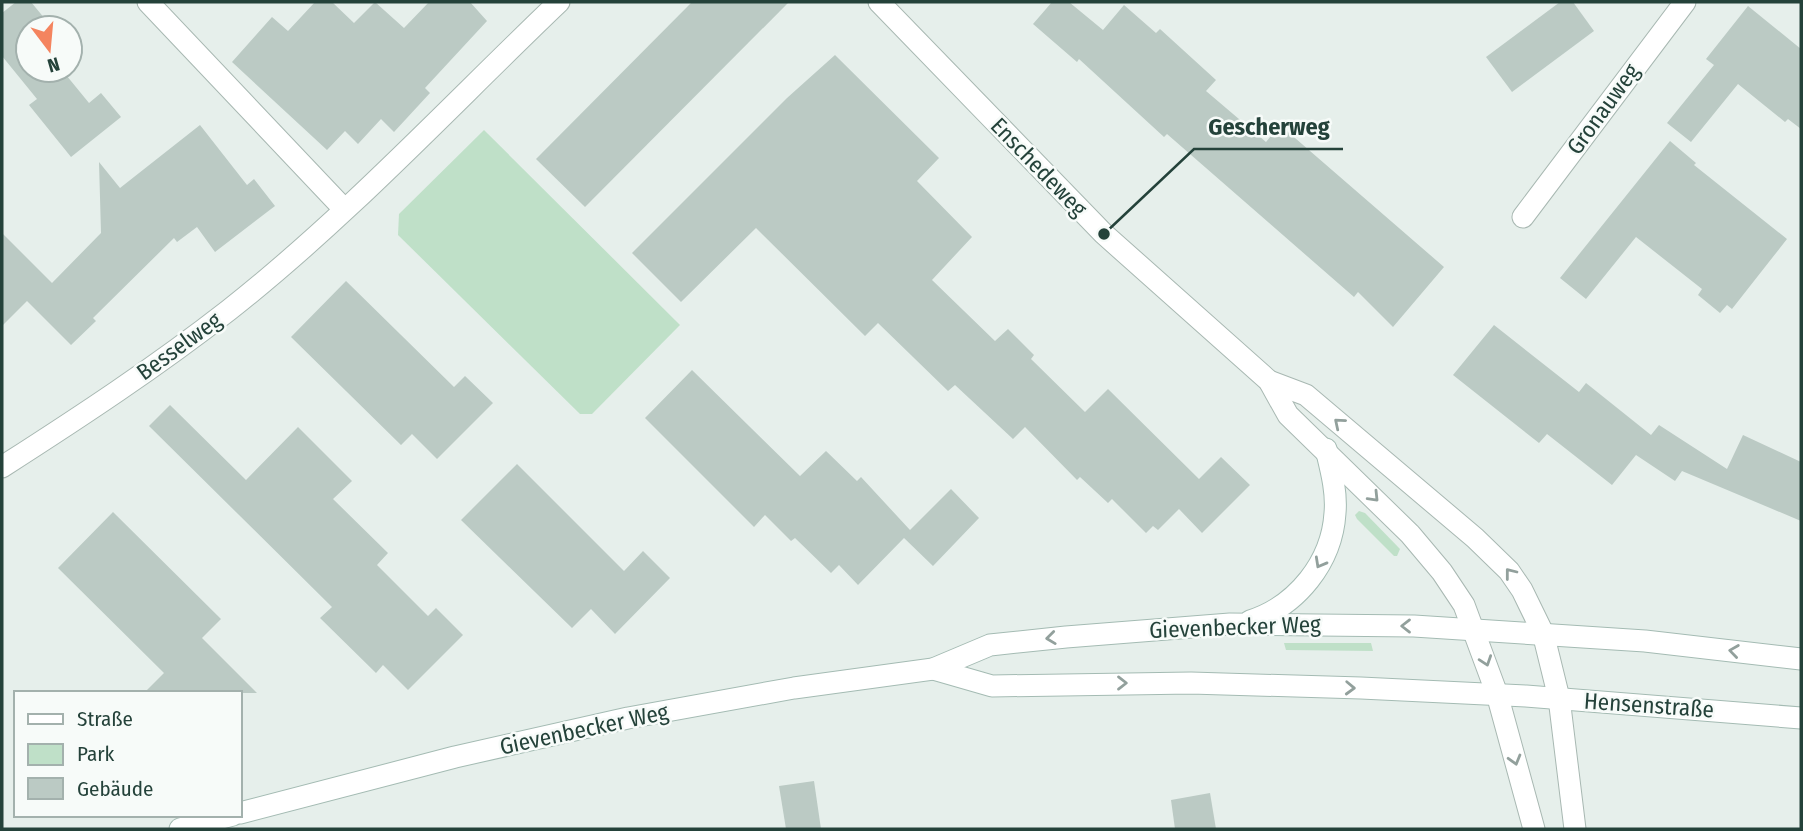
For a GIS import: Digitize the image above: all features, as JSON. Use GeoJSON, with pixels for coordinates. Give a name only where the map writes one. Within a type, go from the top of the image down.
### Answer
{"type":"FeatureCollection","features":[{"type":"Feature","properties":{"kind":"street"},"geometry":{"type":"LineString","coordinates":[[148,2],[344,209]]}},
{"type":"Feature","properties":{"kind":"street","name":"Besselweg"},"geometry":{"type":"LineString","coordinates":[[2,467],[96,407],[231,308],[344,209],[559,2]]}},
{"type":"Feature","properties":{"kind":"street","name":"Enschedeweg"},"geometry":{"type":"LineString","coordinates":[[879,2],[1104,234],[1269,381],[1306,396],[1497,557],[1522,590],[1551,656],[1559,698],[1575,829]]}},
{"type":"Feature","properties":{"kind":"street","name":"Gronauweg"},"geometry":{"type":"LineString","coordinates":[[1523,217],[1655,38],[1685,2]]}},
{"type":"Feature","properties":{"kind":"street","name":"Enschedeweg"},"geometry":{"type":"LineString","coordinates":[[1269,381],[1288,415],[1378,501],[1442,572],[1474,628],[1497,694],[1534,829]]}},
{"type":"Feature","properties":{"kind":"street"},"geometry":{"type":"LineString","coordinates":[[1242,624],[1268,614],[1293,596],[1321,562],[1336,511],[1326,449]]}},
{"type":"Feature","properties":{"kind":"street","name":"Gievenbecker Weg"},"geometry":{"type":"LineString","coordinates":[[242,812],[455,757],[628,718],[805,686],[933,669],[990,645],[1104,633],[1242,624],[1474,628],[1543,633]]}},
{"type":"Feature","properties":{"kind":"street"},"geometry":{"type":"LineString","coordinates":[[1543,633],[1659,642],[1801,659]]}},
{"type":"Feature","properties":{"kind":"street","name":"Gievenbecker Weg"},"geometry":{"type":"LineString","coordinates":[[933,669],[992,686],[1191,683],[1497,694]]}},
{"type":"Feature","properties":{"kind":"street","name":"Hensenstraße"},"geometry":{"type":"LineString","coordinates":[[1497,694],[1801,718]]}},
{"type":"Feature","properties":{"kind":"street"},"geometry":{"type":"LineString","coordinates":[[180,829],[225,817]]}},
{"type":"Feature","properties":{"kind":"green space"},"geometry":{"type":"Polygon","coordinates":[[[484,130],[680,325],[592,414],[580,414],[398,235],[399,214],[484,130]]]}},
{"type":"Feature","properties":{"kind":"green space"},"geometry":{"type":"Polygon","coordinates":[[[1359,511],[1365,513],[1400,549],[1397,556],[1357,519],[1355,515],[1359,511]]]}},
{"type":"Feature","properties":{"kind":"green space"},"geometry":{"type":"Polygon","coordinates":[[[1284,643],[1371,643],[1373,651],[1286,650],[1284,643]]]}},
{"type":"Feature","properties":{"kind":"building"},"geometry":{"type":"Polygon","coordinates":[[[16,2],[31,2],[41,14],[14,14],[14,71],[2,56],[2,13],[16,2]]]}},
{"type":"Feature","properties":{"kind":"building"},"geometry":{"type":"Polygon","coordinates":[[[315,2],[332,2],[354,23],[375,2],[404,28],[429,2],[470,2],[487,21],[425,88],[430,93],[394,132],[381,119],[358,144],[345,131],[327,150],[232,62],[272,17],[288,31],[315,2]]]}},
{"type":"Feature","properties":{"kind":"building"},"geometry":{"type":"Polygon","coordinates":[[[692,2],[789,2],[585,207],[536,159],[692,2]]]}},
{"type":"Feature","properties":{"kind":"building"},"geometry":{"type":"Polygon","coordinates":[[[1052,2],[1069,2],[1103,30],[1124,5],[1156,33],[1160,29],[1216,80],[1206,91],[1266,142],[1280,125],[1444,267],[1393,327],[1358,292],[1354,297],[1167,134],[1164,137],[1079,59],[1077,62],[1033,24],[1052,2]]]}},
{"type":"Feature","properties":{"kind":"building"},"geometry":{"type":"Polygon","coordinates":[[[1560,2],[1573,2],[1594,31],[1512,92],[1486,57],[1560,2]]]}},
{"type":"Feature","properties":{"kind":"building"},"geometry":{"type":"Polygon","coordinates":[[[1748,6],[1801,49],[1801,129],[1788,119],[1785,122],[1738,84],[1691,142],[1667,123],[1714,65],[1706,59],[1748,6]]]}},
{"type":"Feature","properties":{"kind":"building"},"geometry":{"type":"Polygon","coordinates":[[[835,55],[939,158],[917,181],[972,237],[932,280],[995,341],[1008,329],[1034,355],[1031,359],[1085,412],[1108,389],[1199,479],[1221,457],[1250,485],[1202,533],[1179,509],[1158,530],[1153,526],[1146,533],[1112,499],[1108,503],[1080,477],[1077,480],[1025,427],[1013,439],[955,385],[948,391],[878,323],[865,336],[756,228],[681,302],[632,253],[787,98],[835,55]]]}},
{"type":"Feature","properties":{"kind":"building"},"geometry":{"type":"Polygon","coordinates":[[[25,84],[73,84],[89,103],[101,93],[121,117],[71,157],[29,105],[37,99],[25,84]]]}},
{"type":"Feature","properties":{"kind":"building"},"geometry":{"type":"Polygon","coordinates":[[[200,125],[247,185],[254,179],[275,206],[215,252],[197,227],[177,242],[174,238],[93,318],[96,321],[71,345],[27,301],[2,326],[2,233],[52,283],[101,233],[99,162],[120,188],[200,125]]]}},
{"type":"Feature","properties":{"kind":"building"},"geometry":{"type":"Polygon","coordinates":[[[1670,141],[1696,163],[1694,165],[1787,239],[1732,309],[1727,305],[1720,313],[1698,295],[1702,289],[1636,237],[1586,299],[1560,278],[1670,141]]]}},
{"type":"Feature","properties":{"kind":"building"},"geometry":{"type":"Polygon","coordinates":[[[346,281],[454,387],[465,376],[493,403],[437,459],[412,434],[401,445],[291,337],[346,281]]]}},
{"type":"Feature","properties":{"kind":"building"},"geometry":{"type":"Polygon","coordinates":[[[1494,325],[1579,392],[1586,383],[1651,435],[1659,425],[1727,469],[1743,435],[1801,462],[1801,521],[1682,471],[1675,481],[1636,455],[1612,485],[1547,434],[1539,443],[1453,375],[1494,325]]]}},
{"type":"Feature","properties":{"kind":"building"},"geometry":{"type":"Polygon","coordinates":[[[692,370],[800,476],[826,451],[857,481],[861,477],[910,530],[951,489],[979,518],[933,566],[904,538],[858,585],[839,565],[831,573],[795,538],[791,541],[765,515],[754,527],[645,418],[692,370]]]}},
{"type":"Feature","properties":{"kind":"building"},"geometry":{"type":"Polygon","coordinates":[[[170,405],[246,480],[298,427],[352,481],[333,499],[388,553],[377,565],[428,616],[436,608],[463,635],[408,690],[383,665],[376,673],[320,618],[332,607],[149,426],[170,405]]]}},
{"type":"Feature","properties":{"kind":"building"},"geometry":{"type":"Polygon","coordinates":[[[517,464],[624,571],[643,551],[670,578],[615,634],[591,609],[572,628],[461,520],[517,464]]]}},
{"type":"Feature","properties":{"kind":"building"},"geometry":{"type":"Polygon","coordinates":[[[113,512],[221,619],[202,638],[257,693],[146,691],[164,673],[58,568],[113,512]]]}},
{"type":"Feature","properties":{"kind":"building"},"geometry":{"type":"Polygon","coordinates":[[[814,781],[821,829],[786,829],[779,786],[814,781]]]}},
{"type":"Feature","properties":{"kind":"building"},"geometry":{"type":"Polygon","coordinates":[[[1210,793],[1216,829],[1175,829],[1171,800],[1210,793]]]}},
{"type":"Feature","properties":{"kind":"place","name":"Gescherweg"},"geometry":{"type":"Point","coordinates":[1104,234]}}]}
